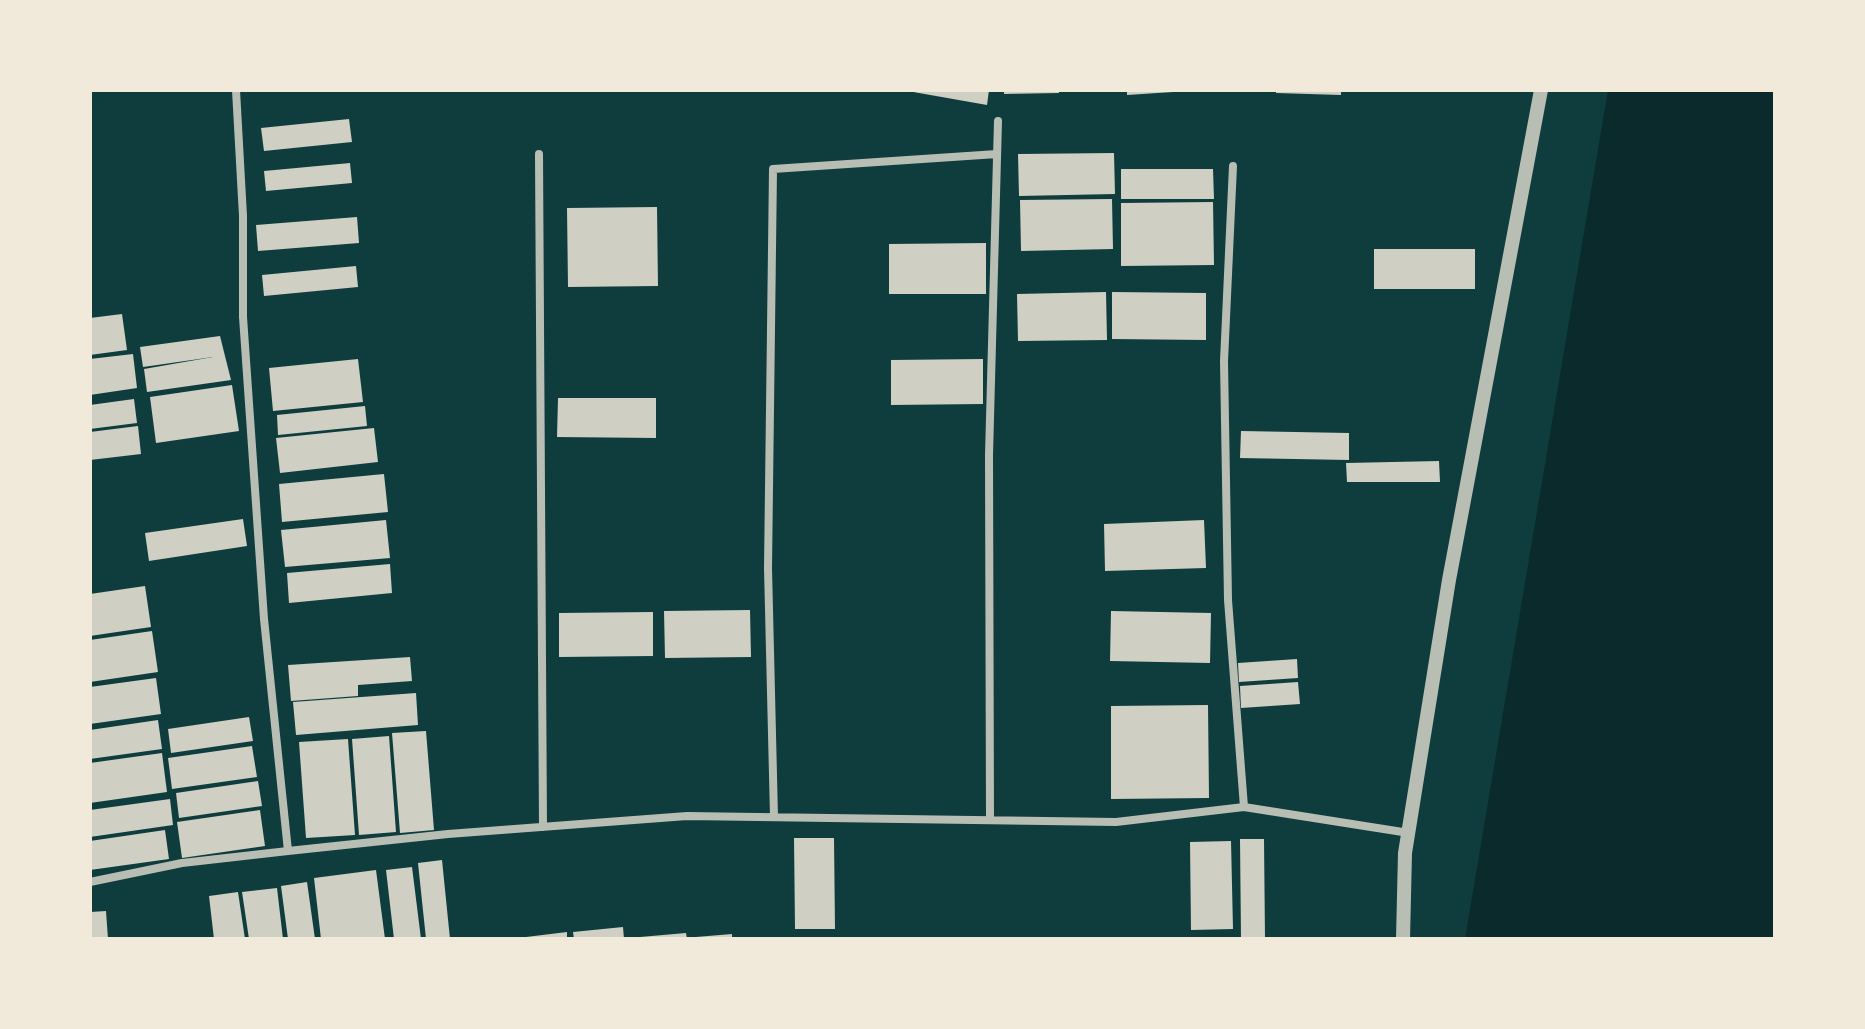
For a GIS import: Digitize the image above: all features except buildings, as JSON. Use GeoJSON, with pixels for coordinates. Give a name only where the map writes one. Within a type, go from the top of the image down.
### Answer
{"type":"FeatureCollection","features":[{"type":"Feature","properties":{"kind":"street"},"geometry":{"type":"LineString","coordinates":[[236,90],[243,216],[243,317],[264,619],[288,851]]}},
{"type":"Feature","properties":{"kind":"street"},"geometry":{"type":"LineString","coordinates":[[1403,939],[1409,833],[1449,580],[1541,90]]}},
{"type":"Feature","properties":{"kind":"street"},"geometry":{"type":"LineString","coordinates":[[990,820],[989,455],[998,121]]}},
{"type":"Feature","properties":{"kind":"street"},"geometry":{"type":"LineString","coordinates":[[539,154],[543,827]]}},
{"type":"Feature","properties":{"kind":"street"},"geometry":{"type":"LineString","coordinates":[[774,817],[768,568],[773,169],[997,154]]}},
{"type":"Feature","properties":{"kind":"street"},"geometry":{"type":"LineString","coordinates":[[1233,166],[1224,361],[1227,568],[1244,807]]}},
{"type":"Feature","properties":{"kind":"street"},"geometry":{"type":"LineString","coordinates":[[90,882],[182,863],[288,851],[687,816],[1116,822],[1244,807],[1409,833]]}},
{"type":"Feature","properties":{"kind":"water"},"geometry":{"type":"Polygon","coordinates":[[[1608,90],[1775,90],[1775,939],[1465,939],[1608,90]]]}}]}
